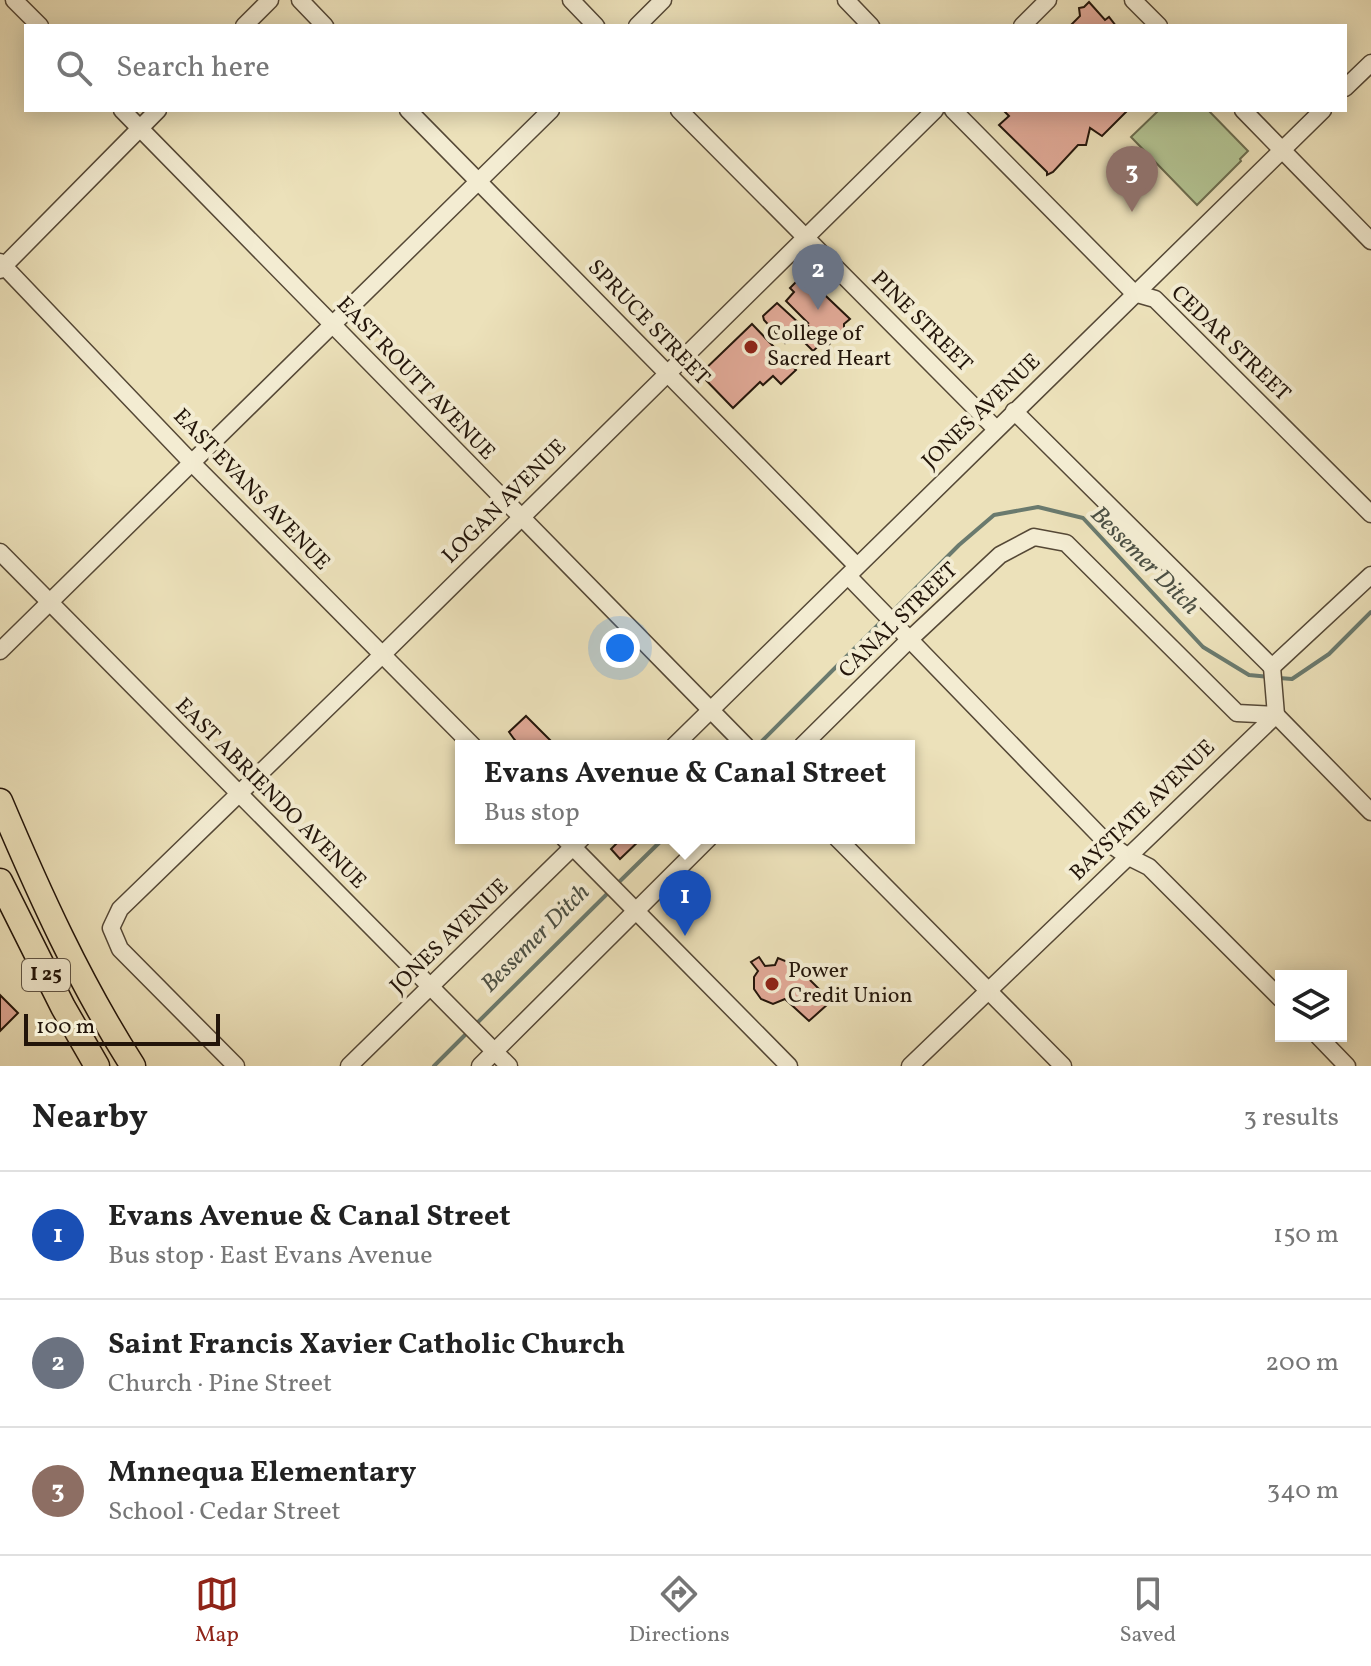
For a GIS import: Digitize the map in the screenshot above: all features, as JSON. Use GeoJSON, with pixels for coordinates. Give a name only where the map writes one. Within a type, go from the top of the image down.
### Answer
{"type":"FeatureCollection","features":[{"type":"Feature","properties":{"kind":"highway","name":"I 25"},"geometry":{"type":"LineString","coordinates":[[0,801],[41,899],[73,964],[133,1066]]}},
{"type":"Feature","properties":{"kind":"highway","name":"I 25"},"geometry":{"type":"LineString","coordinates":[[0,881],[63,1007],[97,1066]]}},
{"type":"Feature","properties":{"kind":"street"},"geometry":{"type":"LineString","coordinates":[[14,0],[38,24]]}},
{"type":"Feature","properties":{"kind":"street"},"geometry":{"type":"LineString","coordinates":[[246,24],[270,0]]}},
{"type":"Feature","properties":{"kind":"street"},"geometry":{"type":"LineString","coordinates":[[300,0],[323,24]]}},
{"type":"Feature","properties":{"kind":"street"},"geometry":{"type":"LineString","coordinates":[[571,0],[594,24]]}},
{"type":"Feature","properties":{"kind":"street"},"geometry":{"type":"LineString","coordinates":[[639,24],[663,0]]}},
{"type":"Feature","properties":{"kind":"street"},"geometry":{"type":"LineString","coordinates":[[846,0],[869,24]]}},
{"type":"Feature","properties":{"kind":"street"},"geometry":{"type":"LineString","coordinates":[[1024,24],[1048,0]]}},
{"type":"Feature","properties":{"kind":"street"},"geometry":{"type":"LineString","coordinates":[[1133,0],[1157,24]]}},
{"type":"Feature","properties":{"kind":"street"},"geometry":{"type":"LineString","coordinates":[[1347,86],[1371,63]]}},
{"type":"Feature","properties":{"kind":"street","name":"EAST ROUTT AVENUE"},"geometry":{"type":"LineString","coordinates":[[124,112],[739,740]]}},
{"type":"Feature","properties":{"kind":"street"},"geometry":{"type":"LineString","coordinates":[[1,266],[156,112]]}},
{"type":"Feature","properties":{"kind":"street","name":"SPRUCE STREET"},"geometry":{"type":"LineString","coordinates":[[410,112],[667,374],[852,571],[882,613],[1103,839],[1149,867],[1275,993]]}},
{"type":"Feature","properties":{"kind":"street"},"geometry":{"type":"LineString","coordinates":[[0,651],[549,112]]}},
{"type":"Feature","properties":{"kind":"street","name":"PINE STREET"},"geometry":{"type":"LineString","coordinates":[[681,112],[996,429]]}},
{"type":"Feature","properties":{"kind":"street","name":"LOGAN AVENUE"},"geometry":{"type":"LineString","coordinates":[[236,1066],[120,949],[111,928],[120,909],[933,112]]}},
{"type":"Feature","properties":{"kind":"street","name":"CEDAR STREET"},"geometry":{"type":"LineString","coordinates":[[955,112],[1134,293],[1155,299],[1371,514]]}},
{"type":"Feature","properties":{"kind":"street"},"geometry":{"type":"LineString","coordinates":[[1245,112],[1371,241]]}},
{"type":"Feature","properties":{"kind":"street","name":"JONES AVENUE"},"geometry":{"type":"LineString","coordinates":[[680,740],[1321,112]]}},
{"type":"Feature","properties":{"kind":"street","name":"EAST EVANS AVENUE"},"geometry":{"type":"LineString","coordinates":[[1,266],[467,740]]}},
{"type":"Feature","properties":{"kind":"street"},"geometry":{"type":"LineString","coordinates":[[1014,411],[1272,667],[1276,715],[1371,812]]}},
{"type":"Feature","properties":{"kind":"street","name":"CANAL STREET"},"geometry":{"type":"LineString","coordinates":[[808,740],[1000,555],[1034,537],[1066,543],[1237,713],[1276,715]]}},
{"type":"Feature","properties":{"kind":"street","name":"EAST ABRIENDO AVENUE"},"geometry":{"type":"LineString","coordinates":[[0,552],[509,1066]]}},
{"type":"Feature","properties":{"kind":"street"},"geometry":{"type":"LineString","coordinates":[[1272,667],[1371,575]]}},
{"type":"Feature","properties":{"kind":"street","name":"BAYSTATE AVENUE"},"geometry":{"type":"LineString","coordinates":[[910,1066],[1276,715]]}},
{"type":"Feature","properties":{"kind":"street","name":"JONES AVENUE"},"geometry":{"type":"LineString","coordinates":[[349,1066],[570,844]]}},
{"type":"Feature","properties":{"kind":"street"},"geometry":{"type":"LineString","coordinates":[[576,844],[608,882],[789,1066]]}},
{"type":"Feature","properties":{"kind":"street"},"geometry":{"type":"LineString","coordinates":[[480,1066],[703,844]]}},
{"type":"Feature","properties":{"kind":"street"},"geometry":{"type":"LineString","coordinates":[[843,844],[1063,1066]]}},
{"type":"Feature","properties":{"kind":"street"},"geometry":{"type":"LineString","coordinates":[[1324,1042],[1347,1066]]}},
{"type":"Feature","properties":{"kind":"green space"},"geometry":{"type":"Polygon","coordinates":[[[1157,112],[1210,112],[1248,151],[1197,205],[1131,137],[1157,112]]]}},
{"type":"Feature","properties":{"kind":"building"},"geometry":{"type":"Polygon","coordinates":[[[1089,2],[1105,20],[1109,17],[1114,24],[1072,24],[1080,16],[1079,8],[1089,2]]]}},
{"type":"Feature","properties":{"kind":"building"},"geometry":{"type":"Polygon","coordinates":[[[1005,112],[1126,112],[1102,136],[1090,128],[1086,145],[1078,145],[1047,175],[999,125],[1009,116],[1005,112]]]}},
{"type":"Feature","properties":{"kind":"building"},"geometry":{"type":"Polygon","coordinates":[[[808,279],[850,319],[844,324],[840,337],[834,336],[829,345],[786,301],[794,292],[790,288],[797,281],[801,285],[808,279]]]}},
{"type":"Feature","properties":{"kind":"building"},"geometry":{"type":"Polygon","coordinates":[[[777,303],[801,325],[785,343],[763,316],[777,303]]]}},
{"type":"Feature","properties":{"kind":"building","name":"College of Sacred Heart"},"geometry":{"type":"Polygon","coordinates":[[[752,324],[796,370],[781,384],[773,376],[763,385],[760,382],[733,408],[700,374],[752,324]]]}},
{"type":"Feature","properties":{"kind":"building"},"geometry":{"type":"Polygon","coordinates":[[[806,327],[821,344],[813,351],[797,335],[806,327]]]}},
{"type":"Feature","properties":{"kind":"building"},"geometry":{"type":"Polygon","coordinates":[[[526,716],[550,740],[515,740],[509,732],[526,716]]]}},
{"type":"Feature","properties":{"kind":"building"},"geometry":{"type":"Polygon","coordinates":[[[616,844],[636,844],[620,859],[611,849],[616,844]]]}},
{"type":"Feature","properties":{"kind":"building"},"geometry":{"type":"Polygon","coordinates":[[[759,957],[765,966],[775,965],[778,958],[795,965],[829,999],[829,1003],[809,1021],[785,999],[773,1004],[761,999],[754,989],[754,977],[758,971],[751,962],[759,957]]]}},
{"type":"Feature","properties":{"kind":"building"},"geometry":{"type":"Polygon","coordinates":[[[0,995],[18,1013],[0,1031],[0,995]]]}},
{"type":"Feature","properties":{"kind":"waterway","name":"Bessemer Ditch"},"geometry":{"type":"LineString","coordinates":[[892,612],[994,515],[1038,507],[1083,518],[1203,647],[1249,675],[1270,677]]}},
{"type":"Feature","properties":{"kind":"waterway","name":"Bessemer Ditch"},"geometry":{"type":"LineString","coordinates":[[1279,678],[1292,679],[1329,654],[1371,612]]}},
{"type":"Feature","properties":{"kind":"waterway","name":"Bessemer Ditch"},"geometry":{"type":"LineString","coordinates":[[763,740],[885,618]]}},
{"type":"Feature","properties":{"kind":"waterway","name":"Bessemer Ditch"},"geometry":{"type":"LineString","coordinates":[[617,884],[658,844]]}},
{"type":"Feature","properties":{"kind":"waterway","name":"Bessemer Ditch"},"geometry":{"type":"LineString","coordinates":[[475,1025],[611,890]]}},
{"type":"Feature","properties":{"kind":"waterway","name":"Bessemer Ditch"},"geometry":{"type":"LineString","coordinates":[[434,1066],[469,1031]]}},
{"type":"Feature","properties":{"kind":"place","name":"Mnnequa Elementary"},"geometry":{"type":"Point","coordinates":[1132,212]}},
{"type":"Feature","properties":{"kind":"place","name":"Saint Francis Xavier Catholic Church"},"geometry":{"type":"Point","coordinates":[818,310]}},
{"type":"Feature","properties":{"kind":"place","name":"College of Sacred Heart"},"geometry":{"type":"Point","coordinates":[751,347]}},
{"type":"Feature","properties":{"kind":"place","name":"Evans Avenue & Canal Street"},"geometry":{"type":"Point","coordinates":[685,936]}},
{"type":"Feature","properties":{"kind":"place","name":"Power Credit Union"},"geometry":{"type":"Point","coordinates":[772,984]}}]}
